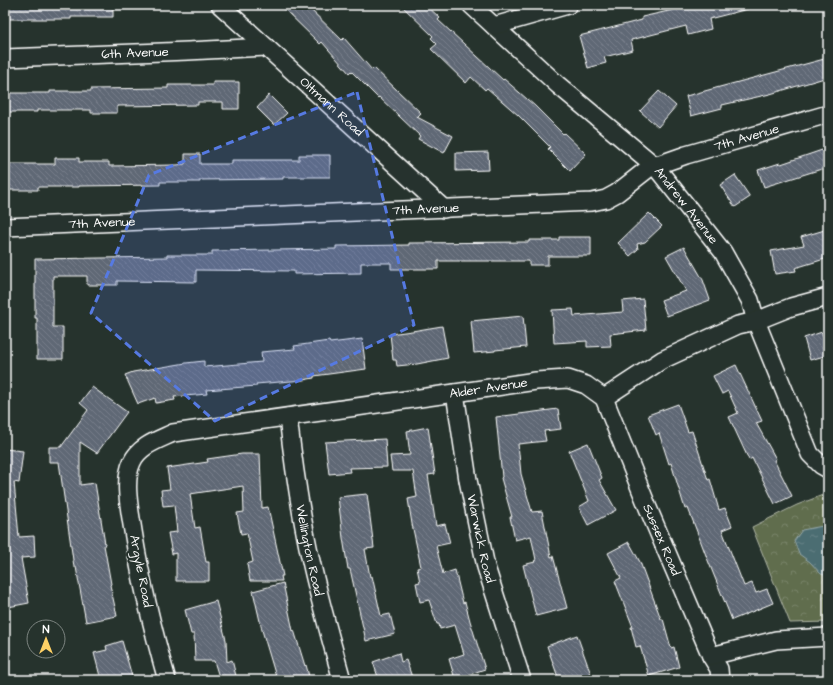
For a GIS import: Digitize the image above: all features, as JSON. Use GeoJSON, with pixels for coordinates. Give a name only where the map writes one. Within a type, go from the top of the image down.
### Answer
{"type":"FeatureCollection","features":[{"type":"Feature","properties":{"kind":"street","name":"Oltmann Road"},"geometry":{"type":"LineString","coordinates":[[220,5],[444,209]]}},
{"type":"Feature","properties":{"kind":"street","name":"Andrew Avenue"},"geometry":{"type":"LineString","coordinates":[[471,5],[558,86],[655,166],[723,252],[750,300],[756,321],[810,454],[825,467]]}},
{"type":"Feature","properties":{"kind":"street"},"geometry":{"type":"LineString","coordinates":[[494,26],[568,5]]}},
{"type":"Feature","properties":{"kind":"street","name":"6th Avenue"},"geometry":{"type":"LineString","coordinates":[[5,58],[188,51],[266,46]]}},
{"type":"Feature","properties":{"kind":"street","name":"7th Avenue"},"geometry":{"type":"LineString","coordinates":[[5,227],[592,202],[606,199],[617,193],[649,168],[686,155],[828,114]]}},
{"type":"Feature","properties":{"kind":"street"},"geometry":{"type":"LineString","coordinates":[[604,398],[662,360],[738,325],[756,321],[791,307],[828,297]]}},
{"type":"Feature","properties":{"kind":"street","name":"Alder Avenue"},"geometry":{"type":"LineString","coordinates":[[132,461],[142,449],[151,443],[173,433],[536,380],[568,379],[586,386],[604,398]]}},
{"type":"Feature","properties":{"kind":"street","name":"Warwick Road"},"geometry":{"type":"LineString","coordinates":[[455,393],[468,480],[486,567],[522,680]]}},
{"type":"Feature","properties":{"kind":"street","name":"Sussex Road"},"geometry":{"type":"LineString","coordinates":[[604,398],[648,508],[711,656],[718,669],[720,680]]}},
{"type":"Feature","properties":{"kind":"street","name":"Wellington Road"},"geometry":{"type":"LineString","coordinates":[[288,417],[296,477],[308,547],[342,680]]}},
{"type":"Feature","properties":{"kind":"street","name":"Argyle Road"},"geometry":{"type":"LineString","coordinates":[[132,461],[128,472],[128,499],[137,556],[151,624],[167,680]]}},
{"type":"Feature","properties":{"kind":"street"},"geometry":{"type":"LineString","coordinates":[[711,656],[776,640],[828,636]]}},
{"type":"Feature","properties":{"kind":"highlighted area"},"geometry":{"type":"Polygon","coordinates":[[[357,92],[414,325],[215,421],[91,313],[149,175],[357,92]]]}},
{"type":"Feature","properties":{"kind":"green space"},"geometry":{"type":"Polygon","coordinates":[[[828,493],[828,622],[790,623],[752,527],[797,505],[828,493]]]}},
{"type":"Feature","properties":{"kind":"water"},"geometry":{"type":"Polygon","coordinates":[[[828,525],[828,576],[821,574],[810,562],[799,554],[794,541],[802,530],[828,525]]]}},
{"type":"Feature","properties":{"kind":"building"},"geometry":{"type":"Polygon","coordinates":[[[5,5],[113,5],[113,17],[71,17],[71,19],[5,19],[5,5]]]}},
{"type":"Feature","properties":{"kind":"building"},"geometry":{"type":"Polygon","coordinates":[[[280,5],[306,5],[342,40],[344,38],[372,70],[374,68],[421,113],[417,117],[453,136],[444,153],[418,139],[420,136],[351,71],[349,73],[322,42],[320,44],[280,5]]]}},
{"type":"Feature","properties":{"kind":"building"},"geometry":{"type":"Polygon","coordinates":[[[401,5],[426,5],[440,18],[438,20],[503,80],[504,79],[535,106],[586,154],[570,171],[548,149],[550,147],[518,115],[487,88],[485,90],[471,77],[466,83],[431,49],[437,44],[431,38],[433,36],[401,5]]]}},
{"type":"Feature","properties":{"kind":"building"},"geometry":{"type":"Polygon","coordinates":[[[695,5],[747,5],[748,9],[709,19],[711,29],[688,35],[686,26],[631,40],[633,50],[604,57],[606,63],[588,68],[579,36],[642,20],[642,17],[695,5]]]}},
{"type":"Feature","properties":{"kind":"building"},"geometry":{"type":"Polygon","coordinates":[[[828,58],[828,77],[770,94],[722,105],[722,108],[691,116],[686,96],[828,58]]]}},
{"type":"Feature","properties":{"kind":"building"},"geometry":{"type":"Polygon","coordinates":[[[213,82],[239,82],[239,109],[223,109],[223,102],[198,102],[198,105],[117,106],[117,113],[91,113],[91,110],[37,110],[37,112],[5,112],[5,93],[50,93],[50,91],[91,91],[91,89],[168,88],[168,85],[213,85],[213,82]]]}},
{"type":"Feature","properties":{"kind":"building"},"geometry":{"type":"Polygon","coordinates":[[[659,91],[676,106],[658,127],[640,111],[659,91]]]}},
{"type":"Feature","properties":{"kind":"building"},"geometry":{"type":"Polygon","coordinates":[[[269,95],[287,113],[274,125],[257,108],[269,95]]]}},
{"type":"Feature","properties":{"kind":"building"},"geometry":{"type":"Polygon","coordinates":[[[828,148],[828,167],[764,187],[758,170],[828,148]]]}},
{"type":"Feature","properties":{"kind":"building"},"geometry":{"type":"Polygon","coordinates":[[[488,152],[489,170],[456,171],[456,153],[488,152]]]}},
{"type":"Feature","properties":{"kind":"building"},"geometry":{"type":"Polygon","coordinates":[[[185,154],[200,154],[200,164],[232,164],[232,160],[299,160],[299,155],[330,155],[330,177],[200,180],[200,182],[160,182],[160,185],[38,187],[38,190],[7,190],[7,164],[55,164],[55,158],[79,158],[79,162],[109,162],[109,166],[177,165],[185,164],[185,154]]]}},
{"type":"Feature","properties":{"kind":"building"},"geometry":{"type":"Polygon","coordinates":[[[735,175],[750,197],[735,207],[720,185],[735,175]]]}},
{"type":"Feature","properties":{"kind":"building"},"geometry":{"type":"Polygon","coordinates":[[[649,213],[662,226],[645,242],[637,244],[638,249],[630,256],[618,243],[649,213]]]}},
{"type":"Feature","properties":{"kind":"building"},"geometry":{"type":"Polygon","coordinates":[[[828,229],[828,258],[795,268],[796,271],[775,274],[771,251],[804,245],[801,237],[828,229]]]}},
{"type":"Feature","properties":{"kind":"building"},"geometry":{"type":"Polygon","coordinates":[[[559,237],[591,237],[591,256],[548,256],[548,265],[529,265],[529,261],[438,261],[438,269],[391,269],[391,263],[361,263],[361,273],[294,274],[294,271],[196,270],[196,282],[117,281],[117,285],[87,285],[87,276],[53,276],[53,327],[63,327],[63,359],[37,359],[35,259],[167,257],[167,255],[212,255],[212,251],[336,249],[336,246],[409,245],[409,243],[529,242],[529,240],[559,240],[559,237]]]}},
{"type":"Feature","properties":{"kind":"building"},"geometry":{"type":"Polygon","coordinates":[[[684,247],[703,280],[710,300],[667,316],[661,300],[686,291],[666,256],[684,247]]]}},
{"type":"Feature","properties":{"kind":"building"},"geometry":{"type":"Polygon","coordinates":[[[643,299],[646,330],[610,334],[611,346],[587,347],[587,341],[554,343],[552,310],[573,309],[574,316],[623,312],[622,301],[643,299]]]}},
{"type":"Feature","properties":{"kind":"building"},"geometry":{"type":"Polygon","coordinates":[[[523,316],[526,347],[474,353],[471,321],[523,316]]]}},
{"type":"Feature","properties":{"kind":"building"},"geometry":{"type":"Polygon","coordinates":[[[442,326],[448,358],[397,366],[396,360],[393,360],[390,334],[442,326]]]}},
{"type":"Feature","properties":{"kind":"building"},"geometry":{"type":"Polygon","coordinates":[[[822,332],[828,355],[810,360],[804,338],[822,332]]]}},
{"type":"Feature","properties":{"kind":"building"},"geometry":{"type":"Polygon","coordinates":[[[362,339],[366,369],[314,376],[314,378],[303,380],[256,384],[257,386],[206,390],[207,394],[174,397],[175,400],[156,403],[155,398],[138,404],[125,375],[133,372],[204,361],[204,367],[262,362],[261,352],[295,349],[294,346],[329,341],[330,343],[362,339]]]}},
{"type":"Feature","properties":{"kind":"building"},"geometry":{"type":"Polygon","coordinates":[[[736,365],[762,421],[756,423],[776,459],[774,460],[792,496],[775,504],[752,458],[749,460],[729,417],[738,413],[728,391],[722,394],[713,376],[736,365]]]}},
{"type":"Feature","properties":{"kind":"building"},"geometry":{"type":"Polygon","coordinates":[[[92,387],[127,412],[97,453],[80,442],[80,485],[95,483],[110,585],[117,616],[86,622],[76,567],[74,567],[59,462],[49,462],[49,447],[61,447],[88,410],[80,403],[92,387]]]}},
{"type":"Feature","properties":{"kind":"building"},"geometry":{"type":"Polygon","coordinates":[[[678,404],[688,432],[692,431],[708,480],[710,479],[719,510],[725,508],[732,526],[722,530],[744,586],[752,583],[756,593],[767,589],[773,603],[732,620],[688,508],[685,509],[671,463],[669,464],[659,433],[656,435],[648,415],[678,404]]]}},
{"type":"Feature","properties":{"kind":"building"},"geometry":{"type":"Polygon","coordinates":[[[558,409],[561,429],[544,431],[546,441],[518,444],[521,474],[532,512],[542,511],[551,557],[553,556],[567,608],[536,616],[523,565],[535,562],[534,561],[536,560],[531,536],[515,540],[510,517],[512,517],[501,478],[496,417],[558,409]]]}},
{"type":"Feature","properties":{"kind":"building"},"geometry":{"type":"Polygon","coordinates":[[[428,427],[435,474],[428,475],[436,526],[445,524],[450,543],[436,546],[443,574],[455,570],[463,603],[465,602],[485,669],[455,679],[449,659],[464,654],[455,625],[440,629],[429,600],[420,602],[416,583],[420,582],[417,568],[421,567],[408,499],[417,497],[413,471],[392,471],[390,456],[410,455],[407,431],[428,427]]]}},
{"type":"Feature","properties":{"kind":"building"},"geometry":{"type":"Polygon","coordinates":[[[385,439],[387,467],[349,468],[350,472],[329,474],[325,442],[385,439]]]}},
{"type":"Feature","properties":{"kind":"building"},"geometry":{"type":"Polygon","coordinates":[[[588,443],[602,478],[599,480],[616,510],[588,525],[579,507],[589,501],[569,451],[588,443]]]}},
{"type":"Feature","properties":{"kind":"building"},"geometry":{"type":"Polygon","coordinates":[[[5,449],[23,451],[19,483],[14,482],[19,537],[34,536],[35,557],[21,558],[29,603],[8,607],[5,589],[5,449]]]}},
{"type":"Feature","properties":{"kind":"building"},"geometry":{"type":"Polygon","coordinates":[[[242,454],[260,454],[262,508],[268,507],[283,576],[281,576],[282,581],[250,581],[247,564],[253,562],[247,533],[241,534],[237,513],[244,512],[243,486],[190,494],[195,528],[200,527],[206,562],[209,562],[209,581],[176,581],[176,553],[172,554],[168,533],[177,532],[174,505],[163,506],[161,490],[170,489],[167,468],[208,462],[207,459],[242,454]]]}},
{"type":"Feature","properties":{"kind":"building"},"geometry":{"type":"Polygon","coordinates":[[[367,494],[374,548],[365,549],[370,577],[372,576],[381,616],[390,614],[395,634],[366,641],[350,569],[348,569],[338,497],[367,494]]]}},
{"type":"Feature","properties":{"kind":"building"},"geometry":{"type":"Polygon","coordinates":[[[629,542],[640,562],[661,619],[663,619],[671,648],[674,647],[679,667],[649,676],[640,646],[636,647],[631,627],[633,627],[615,581],[621,578],[608,553],[629,542]]]}},
{"type":"Feature","properties":{"kind":"building"},"geometry":{"type":"Polygon","coordinates":[[[283,583],[293,631],[294,630],[310,680],[277,680],[262,630],[253,591],[283,583]]]}},
{"type":"Feature","properties":{"kind":"building"},"geometry":{"type":"Polygon","coordinates":[[[216,601],[226,640],[227,662],[232,660],[237,680],[220,680],[214,661],[195,661],[194,634],[191,634],[185,610],[216,601]]]}},
{"type":"Feature","properties":{"kind":"building"},"geometry":{"type":"Polygon","coordinates":[[[577,635],[593,680],[559,680],[547,646],[577,635]]]}},
{"type":"Feature","properties":{"kind":"building"},"geometry":{"type":"Polygon","coordinates":[[[122,641],[133,680],[101,680],[94,653],[107,650],[106,646],[122,641]]]}},
{"type":"Feature","properties":{"kind":"building"},"geometry":{"type":"Polygon","coordinates":[[[399,653],[401,662],[406,660],[413,680],[379,680],[373,662],[399,653]]]}}]}
